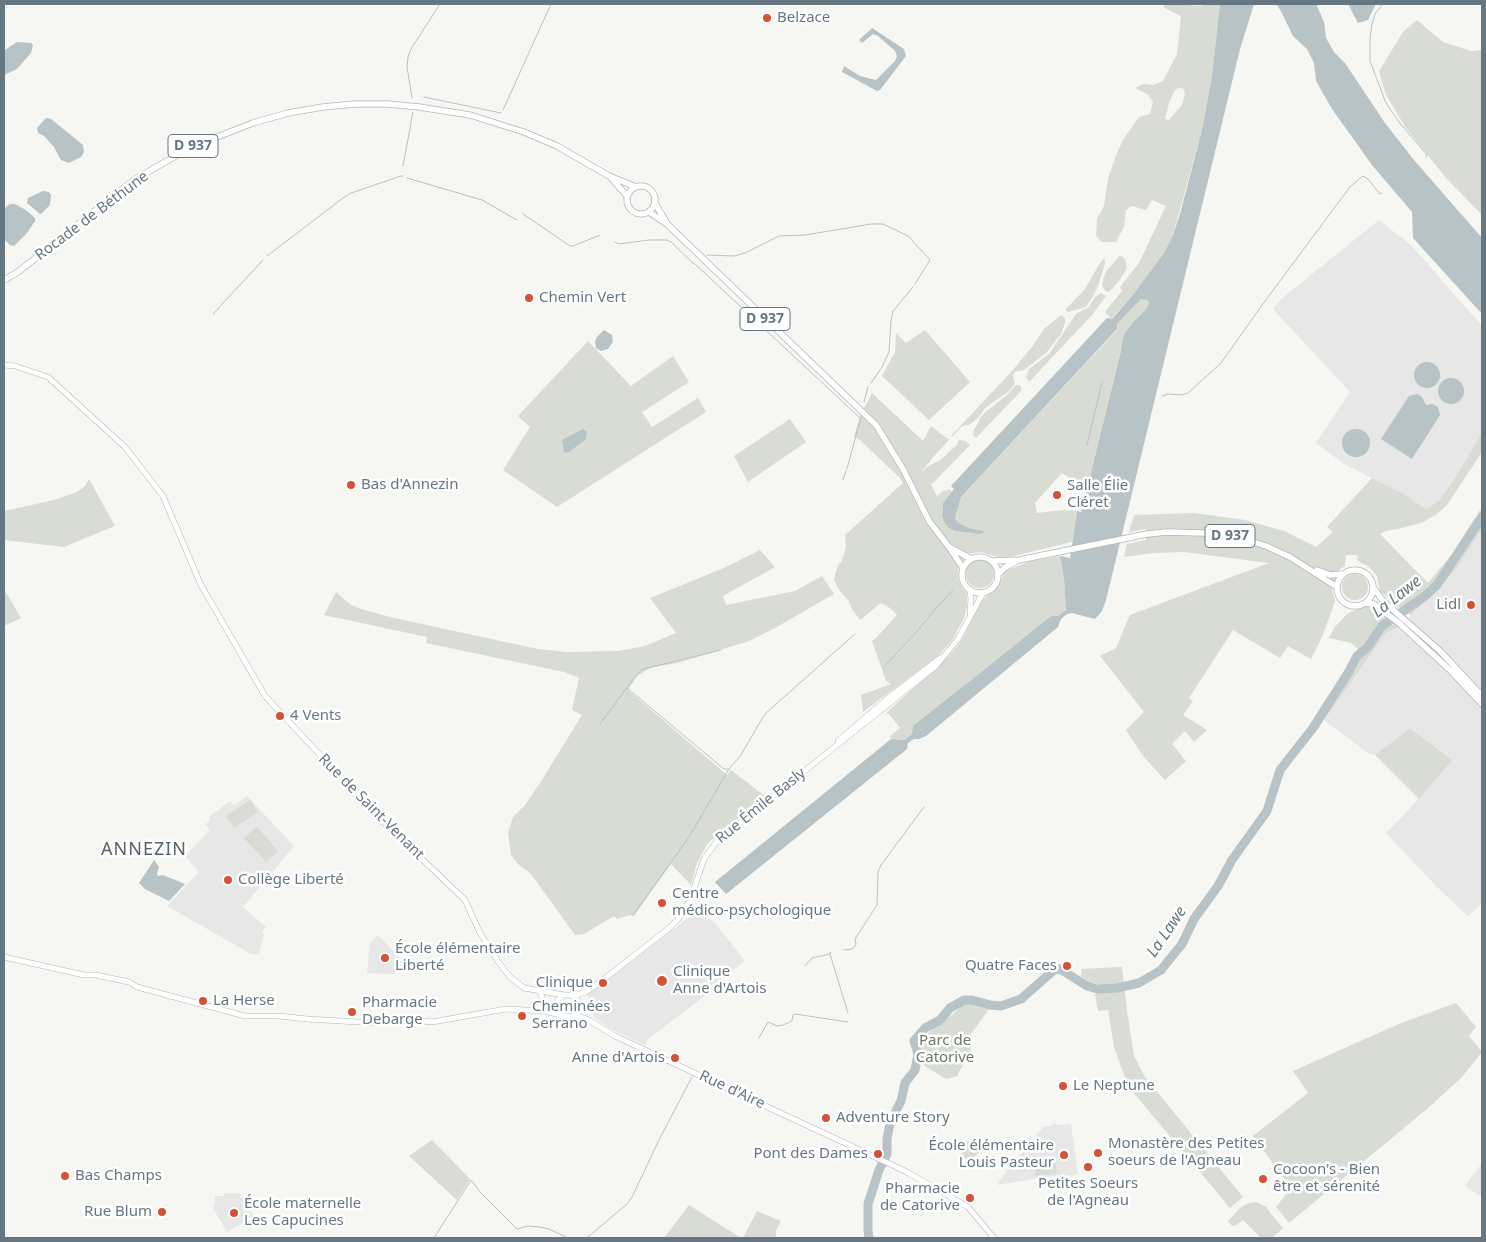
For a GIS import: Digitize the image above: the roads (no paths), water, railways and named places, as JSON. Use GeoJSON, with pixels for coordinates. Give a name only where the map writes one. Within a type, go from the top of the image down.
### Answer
{"type":"FeatureCollection","features":[{"type":"Feature","properties":{"kind":"main road","name":"Rocade de Béthune"},"geometry":{"type":"LineString","coordinates":[[4,280],[18,272],[134,180],[191,147],[253,123],[323,106],[388,104],[470,115],[524,132],[557,146],[609,176],[636,187]]}},
{"type":"Feature","properties":{"kind":"main road","name":"Rocade de Béthune"},"geometry":{"type":"LineString","coordinates":[[609,176],[627,196]]}},
{"type":"Feature","properties":{"kind":"main road"},"geometry":{"type":"LineString","coordinates":[[643,186],[650,189],[654,194],[655,203],[648,212],[640,214],[632,211],[628,205],[627,196],[636,187],[643,186]]}},
{"type":"Feature","properties":{"kind":"main road","name":"D 937"},"geometry":{"type":"LineString","coordinates":[[655,203],[667,224]]}},
{"type":"Feature","properties":{"kind":"main road","name":"D 937"},"geometry":{"type":"LineString","coordinates":[[648,212],[667,224],[876,425],[904,469],[929,521],[963,568]]}},
{"type":"Feature","properties":{"kind":"main road","name":"Rue de Saint-Venant"},"geometry":{"type":"LineString","coordinates":[[4,365],[15,366],[48,377],[125,447],[163,496],[210,602],[265,696],[378,817],[466,900],[484,940],[510,977],[524,988],[564,996]]}},
{"type":"Feature","properties":{"kind":"main road","name":"D 937"},"geometry":{"type":"LineString","coordinates":[[998,575],[1004,568],[1019,560],[1049,552],[1147,534],[1186,532],[1238,537],[1277,550],[1336,587]]}},
{"type":"Feature","properties":{"kind":"main road","name":"D 937"},"geometry":{"type":"LineString","coordinates":[[949,547],[971,558]]}},
{"type":"Feature","properties":{"kind":"main road"},"geometry":{"type":"LineString","coordinates":[[980,556],[992,560],[998,570],[998,580],[992,588],[983,593],[970,590],[963,583],[963,568],[971,558],[980,556]]}},
{"type":"Feature","properties":{"kind":"main road","name":"D 937"},"geometry":{"type":"LineString","coordinates":[[992,560],[1019,560]]}},
{"type":"Feature","properties":{"kind":"main road","name":"D 937"},"geometry":{"type":"LineString","coordinates":[[1308,568],[1330,574],[1343,574]]}},
{"type":"Feature","properties":{"kind":"main road"},"geometry":{"type":"LineString","coordinates":[[1392,613],[1374,604],[1365,603],[1357,606],[1346,604],[1338,596],[1336,587],[1339,578],[1353,570],[1369,576],[1373,587],[1392,613],[1482,704]]}},
{"type":"Feature","properties":{"kind":"main road"},"geometry":{"type":"LineString","coordinates":[[1365,603],[1371,596],[1373,587]]}},
{"type":"Feature","properties":{"kind":"main road"},"geometry":{"type":"LineString","coordinates":[[969,619],[971,605],[970,590]]}},
{"type":"Feature","properties":{"kind":"main road","name":"Rue Émile Basly"},"geometry":{"type":"LineString","coordinates":[[573,996],[586,992],[668,929],[679,918],[690,900],[704,859],[717,841],[824,754],[893,694],[950,650],[983,593]]}},
{"type":"Feature","properties":{"kind":"main road"},"geometry":{"type":"LineString","coordinates":[[1401,621],[1440,651],[1482,696]]}},
{"type":"Feature","properties":{"kind":"main road"},"geometry":{"type":"LineString","coordinates":[[4,957],[84,975],[129,982],[137,987],[245,1016],[262,1015],[376,1023],[414,1020],[425,1022],[506,1009],[545,1011],[560,1014],[566,1018],[575,1015],[579,1005],[573,996],[564,996],[557,1004],[545,1011]]}},
{"type":"Feature","properties":{"kind":"main road"},"geometry":{"type":"LineString","coordinates":[[535,1011],[543,1001],[543,991]]}},
{"type":"Feature","properties":{"kind":"main road","name":"Rue de Saint-Venant"},"geometry":{"type":"LineString","coordinates":[[543,991],[557,1004]]}},
{"type":"Feature","properties":{"kind":"main road","name":"Rue Émile Basly"},"geometry":{"type":"LineString","coordinates":[[579,1005],[586,992]]}},
{"type":"Feature","properties":{"kind":"main road"},"geometry":{"type":"LineString","coordinates":[[557,1004],[560,1014]]}},
{"type":"Feature","properties":{"kind":"main road","name":"Rue d'Aire"},"geometry":{"type":"LineString","coordinates":[[579,1005],[587,1019]]}},
{"type":"Feature","properties":{"kind":"main road","name":"Rue d'Aire"},"geometry":{"type":"LineString","coordinates":[[575,1015],[587,1019],[615,1036],[913,1175],[971,1210],[994,1238]]}},
{"type":"Feature","properties":{"kind":"waterway"},"geometry":{"type":"LineString","coordinates":[[412,98],[407,67],[408,57],[411,49],[440,4]]}},
{"type":"Feature","properties":{"kind":"waterway"},"geometry":{"type":"LineString","coordinates":[[503,110],[551,4]]}},
{"type":"Feature","properties":{"kind":"waterway"},"geometry":{"type":"LineString","coordinates":[[1383,4],[1375,14],[1372,24],[1370,61],[1386,103],[1399,122],[1427,155],[1426,157]]}},
{"type":"Feature","properties":{"kind":"waterway"},"geometry":{"type":"LineString","coordinates":[[424,97],[501,113]]}},
{"type":"Feature","properties":{"kind":"waterway"},"geometry":{"type":"LineString","coordinates":[[403,166],[413,112]]}},
{"type":"Feature","properties":{"kind":"waterway"},"geometry":{"type":"LineString","coordinates":[[267,256],[351,193],[403,176]]}},
{"type":"Feature","properties":{"kind":"waterway"},"geometry":{"type":"LineString","coordinates":[[1162,396],[1188,393],[1221,363],[1350,187],[1363,176],[1368,179],[1380,194],[1382,193]]}},
{"type":"Feature","properties":{"kind":"waterway"},"geometry":{"type":"LineString","coordinates":[[407,178],[482,200],[517,220]]}},
{"type":"Feature","properties":{"kind":"waterway"},"geometry":{"type":"LineString","coordinates":[[523,214],[570,246],[600,235]]}},
{"type":"Feature","properties":{"kind":"waterway"},"geometry":{"type":"LineString","coordinates":[[707,255],[734,256],[745,253],[779,236],[805,235],[871,224],[883,224],[908,236],[930,260],[915,284]]}},
{"type":"Feature","properties":{"kind":"waterway"},"geometry":{"type":"LineString","coordinates":[[615,242],[619,244],[667,240],[694,264]]}},
{"type":"Feature","properties":{"kind":"waterway"},"geometry":{"type":"LineString","coordinates":[[213,314],[263,260]]}},
{"type":"Feature","properties":{"kind":"waterway"},"geometry":{"type":"LineString","coordinates":[[695,264],[860,418]]}},
{"type":"Feature","properties":{"kind":"waterway"},"geometry":{"type":"LineString","coordinates":[[871,383],[889,352],[893,311],[913,287]]}},
{"type":"Feature","properties":{"kind":"waterway"},"geometry":{"type":"LineString","coordinates":[[1087,445],[1102,382],[1104,382]]}},
{"type":"Feature","properties":{"kind":"waterway"},"geometry":{"type":"LineString","coordinates":[[864,402],[868,387]]}},
{"type":"Feature","properties":{"kind":"waterway"},"geometry":{"type":"LineString","coordinates":[[847,469],[861,417]]}},
{"type":"Feature","properties":{"kind":"waterway"},"geometry":{"type":"LineString","coordinates":[[843,480],[846,471]]}},
{"type":"Feature","properties":{"kind":"waterway","name":"La Lawe"},"geometry":{"type":"LineString","coordinates":[[869,1238],[868,1204],[879,1170],[887,1154],[890,1123],[901,1101],[905,1083],[915,1070],[918,1054],[914,1041],[925,1028],[940,1020],[950,1008],[964,1000],[1001,1006],[1021,999],[1054,970],[1060,969],[1087,986],[1097,989],[1117,988],[1139,983],[1161,970],[1182,944],[1194,919],[1218,886],[1232,860],[1267,811],[1280,770],[1313,728],[1357,656],[1367,648],[1382,626],[1425,596],[1437,585],[1482,517]]}},
{"type":"Feature","properties":{"kind":"waterway"},"geometry":{"type":"LineString","coordinates":[[884,667],[953,590]]}},
{"type":"Feature","properties":{"kind":"waterway"},"geometry":{"type":"LineString","coordinates":[[633,915],[689,837],[729,769],[741,755],[766,713],[855,634]]}},
{"type":"Feature","properties":{"kind":"waterway"},"geometry":{"type":"LineString","coordinates":[[600,724],[637,674],[643,669],[721,650]]}},
{"type":"Feature","properties":{"kind":"waterway"},"geometry":{"type":"LineString","coordinates":[[627,688],[724,769],[728,769]]}},
{"type":"Feature","properties":{"kind":"waterway"},"geometry":{"type":"LineString","coordinates":[[844,950],[852,949],[856,945],[855,939],[877,905],[878,872],[881,865],[924,807]]}},
{"type":"Feature","properties":{"kind":"waterway"},"geometry":{"type":"LineString","coordinates":[[831,952],[830,954],[848,1013]]}},
{"type":"Feature","properties":{"kind":"waterway"},"geometry":{"type":"LineString","coordinates":[[805,966],[812,958],[830,954]]}},
{"type":"Feature","properties":{"kind":"waterway"},"geometry":{"type":"LineString","coordinates":[[759,1038],[768,1022],[777,1026],[783,1025],[792,1021],[795,1014],[848,1022]]}},
{"type":"Feature","properties":{"kind":"waterway"},"geometry":{"type":"LineString","coordinates":[[588,1237],[627,1204],[632,1197],[692,1077]]}},
{"type":"Feature","properties":{"kind":"waterway"},"geometry":{"type":"LineString","coordinates":[[434,1238],[471,1180],[481,1193],[517,1229],[528,1226],[539,1227],[572,1238]]}},
{"type":"Feature","properties":{"kind":"place","name":"Belzace"},"geometry":{"type":"Point","coordinates":[767,18]}},
{"type":"Feature","properties":{"kind":"place","name":"Chemin Vert"},"geometry":{"type":"Point","coordinates":[529,298]}},
{"type":"Feature","properties":{"kind":"place","name":"Bas d'Annezin"},"geometry":{"type":"Point","coordinates":[351,485]}},
{"type":"Feature","properties":{"kind":"place","name":"Salle Élie Cléret"},"geometry":{"type":"Point","coordinates":[1057,495]}},
{"type":"Feature","properties":{"kind":"place","name":"Lidl"},"geometry":{"type":"Point","coordinates":[1471,605]}},
{"type":"Feature","properties":{"kind":"place","name":"4 Vents"},"geometry":{"type":"Point","coordinates":[280,716]}},
{"type":"Feature","properties":{"kind":"place","name":"Collège Liberté"},"geometry":{"type":"Point","coordinates":[228,880]}},
{"type":"Feature","properties":{"kind":"place","name":"Centre médico-psychologique"},"geometry":{"type":"Point","coordinates":[662,903]}},
{"type":"Feature","properties":{"kind":"place","name":"École élémentaire Liberté"},"geometry":{"type":"Point","coordinates":[385,958]}},
{"type":"Feature","properties":{"kind":"place","name":"Quatre Faces"},"geometry":{"type":"Point","coordinates":[1067,966]}},
{"type":"Feature","properties":{"kind":"place","name":"Clinique Anne d'Artois"},"geometry":{"type":"Point","coordinates":[662,981]}},
{"type":"Feature","properties":{"kind":"place","name":"Clinique"},"geometry":{"type":"Point","coordinates":[603,983]}},
{"type":"Feature","properties":{"kind":"place","name":"La Herse"},"geometry":{"type":"Point","coordinates":[203,1001]}},
{"type":"Feature","properties":{"kind":"place","name":"Pharmacie Debarge"},"geometry":{"type":"Point","coordinates":[352,1012]}},
{"type":"Feature","properties":{"kind":"place","name":"Cheminées Serrano"},"geometry":{"type":"Point","coordinates":[522,1016]}},
{"type":"Feature","properties":{"kind":"place","name":"Anne d'Artois"},"geometry":{"type":"Point","coordinates":[675,1058]}},
{"type":"Feature","properties":{"kind":"place","name":"Le Neptune"},"geometry":{"type":"Point","coordinates":[1063,1086]}},
{"type":"Feature","properties":{"kind":"place","name":"Adventure Story"},"geometry":{"type":"Point","coordinates":[826,1118]}},
{"type":"Feature","properties":{"kind":"place","name":"Monastère des Petites soeurs de l'Agneau"},"geometry":{"type":"Point","coordinates":[1098,1153]}},
{"type":"Feature","properties":{"kind":"place","name":"Pont des Dames"},"geometry":{"type":"Point","coordinates":[878,1154]}},
{"type":"Feature","properties":{"kind":"place","name":"École élémentaire Louis Pasteur"},"geometry":{"type":"Point","coordinates":[1064,1155]}},
{"type":"Feature","properties":{"kind":"place","name":"Petites Soeurs de l'Agneau"},"geometry":{"type":"Point","coordinates":[1088,1167]}},
{"type":"Feature","properties":{"kind":"place","name":"Bas Champs"},"geometry":{"type":"Point","coordinates":[65,1176]}},
{"type":"Feature","properties":{"kind":"place","name":"Cocoon's - Bien être et sérenité"},"geometry":{"type":"Point","coordinates":[1263,1179]}},
{"type":"Feature","properties":{"kind":"place","name":"Pharmacie de Catorive"},"geometry":{"type":"Point","coordinates":[970,1198]}},
{"type":"Feature","properties":{"kind":"place","name":"Rue Blum"},"geometry":{"type":"Point","coordinates":[162,1212]}},
{"type":"Feature","properties":{"kind":"place","name":"École maternelle Les Capucines"},"geometry":{"type":"Point","coordinates":[234,1213]}},
{"type":"Feature","properties":{"kind":"district","name":"ANNEZIN"},"geometry":{"type":"Point","coordinates":[144,850]}},
{"type":"Feature","properties":{"kind":"park label","name":"Parc de Catorive"},"geometry":{"type":"Point","coordinates":[945,1050]}}]}
